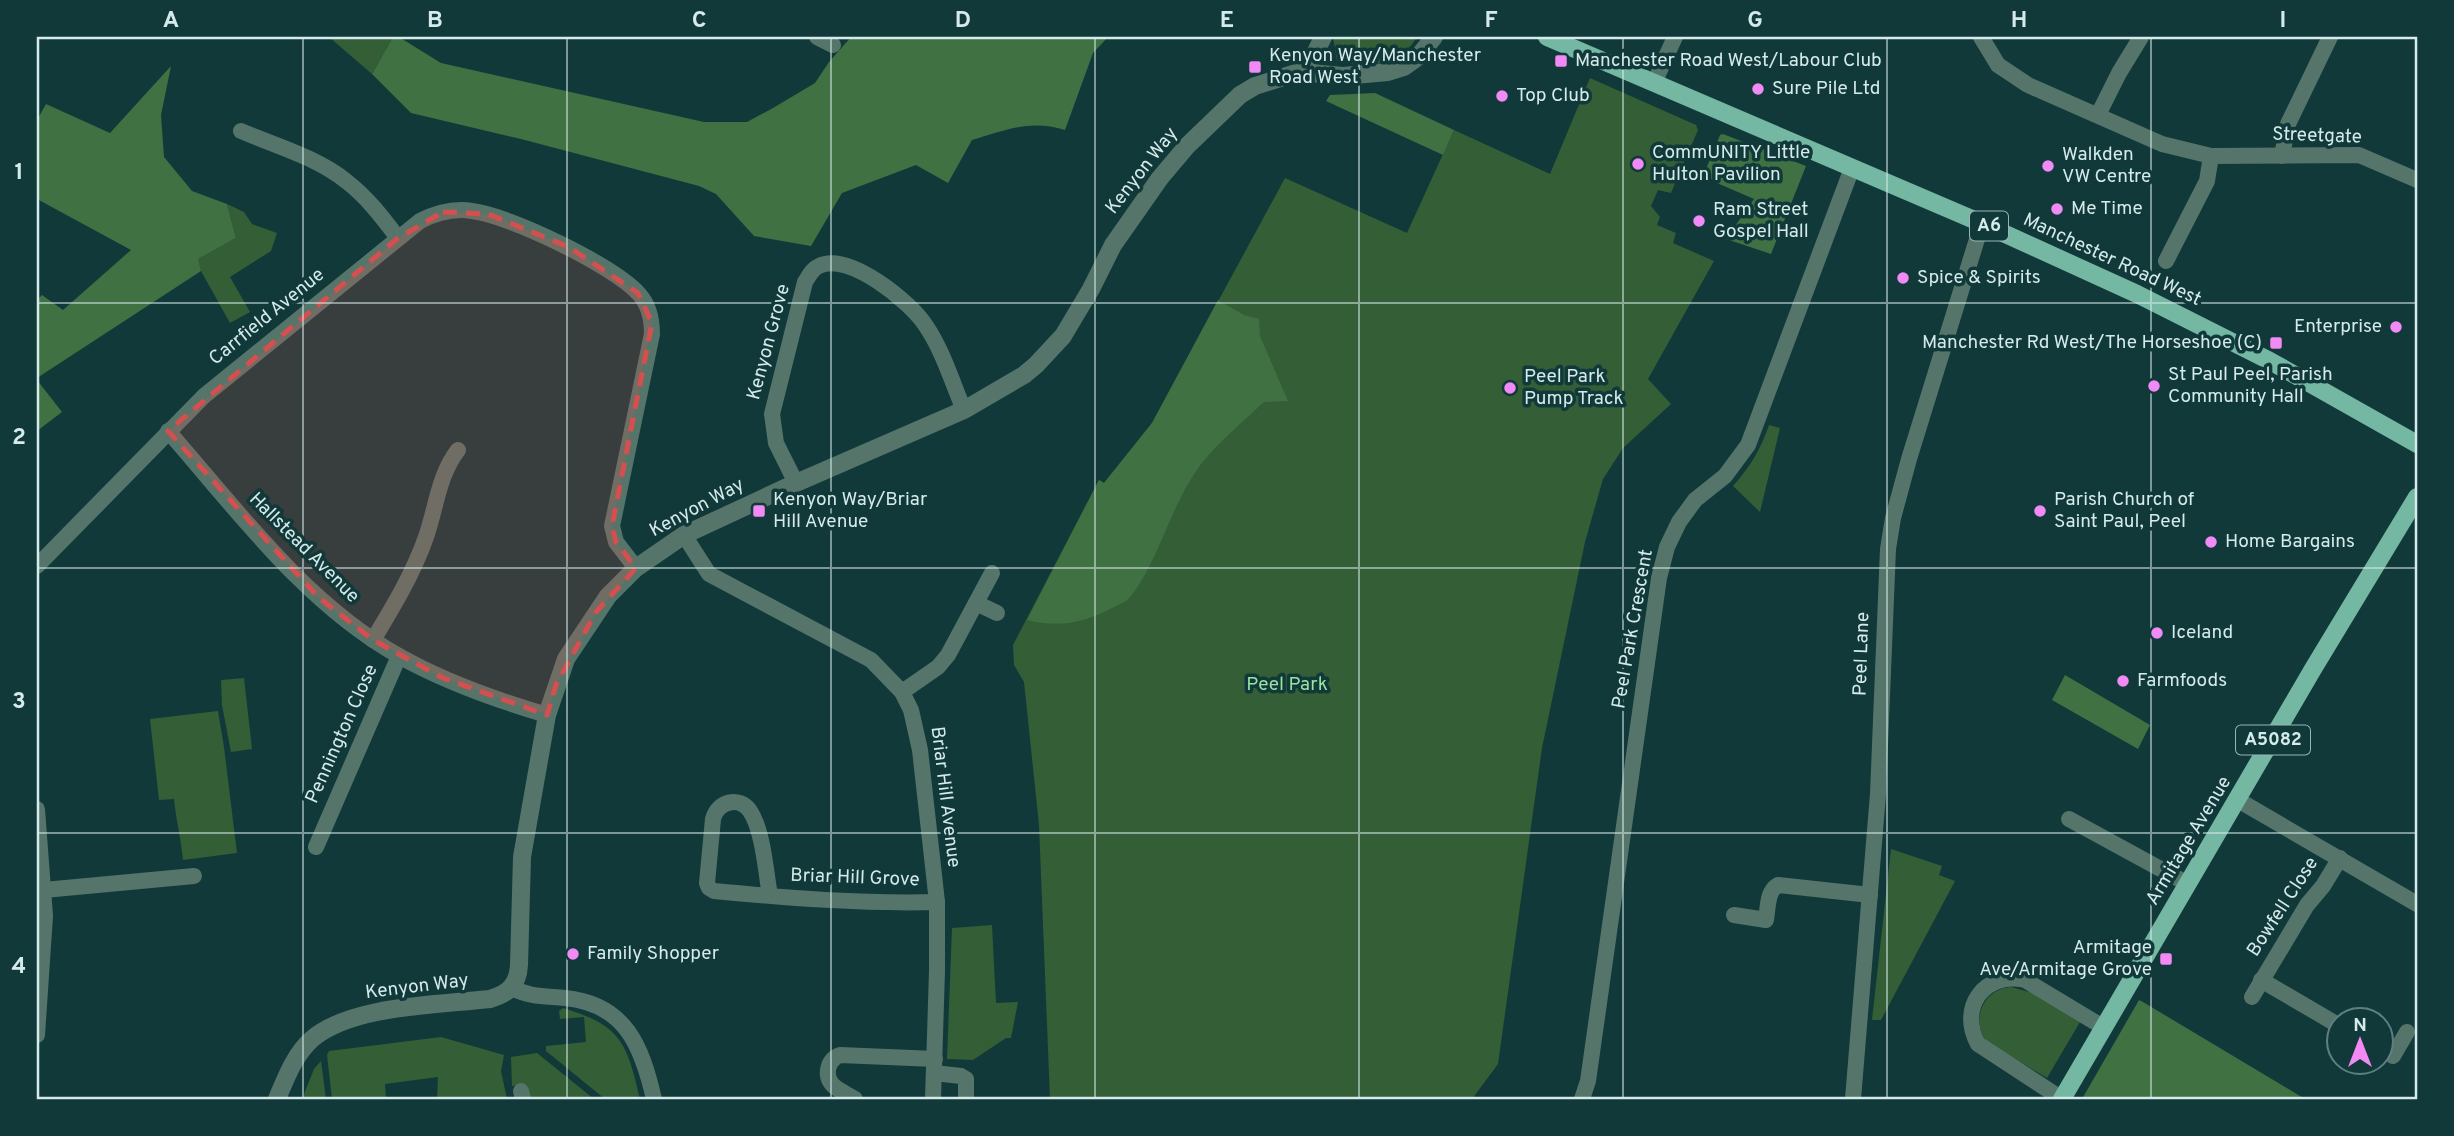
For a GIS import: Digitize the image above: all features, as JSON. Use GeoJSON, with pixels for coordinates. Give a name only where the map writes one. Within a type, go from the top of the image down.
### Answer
{"type":"FeatureCollection","features":[{"type":"Feature","properties":{"kind":"main road","name":"Manchester Road West"},"geometry":{"type":"LineString","coordinates":[[1547,37],[1982,223],[2179,314],[2270,361],[2417,444]]}},
{"type":"Feature","properties":{"kind":"main road","name":"Armitage Avenue"},"geometry":{"type":"LineString","coordinates":[[2062,1099],[2417,497]]}},
{"type":"Feature","properties":{"kind":"street"},"geometry":{"type":"LineString","coordinates":[[817,37],[833,45]]}},
{"type":"Feature","properties":{"kind":"street"},"geometry":{"type":"LineString","coordinates":[[1299,72],[1314,55],[1323,37]]}},
{"type":"Feature","properties":{"kind":"street","name":"Kenyon Way"},"geometry":{"type":"LineString","coordinates":[[277,1099],[302,1050],[312,1039],[339,1023],[372,1013],[489,999],[512,988],[517,982],[520,965],[523,857],[547,715],[566,659],[579,637],[608,596],[636,568],[684,535],[964,410],[1024,375],[1057,343],[1076,315],[1113,245],[1136,209],[1181,152],[1240,95],[1255,86],[1299,72],[1343,76],[1388,72],[1404,67],[1418,57],[1434,37]]}},
{"type":"Feature","properties":{"kind":"street"},"geometry":{"type":"LineString","coordinates":[[1654,83],[1675,37]]}},
{"type":"Feature","properties":{"kind":"street","name":"Streetgate"},"geometry":{"type":"LineString","coordinates":[[1981,37],[1998,65],[2011,76],[2162,144],[2211,156],[2359,155],[2417,180]]}},
{"type":"Feature","properties":{"kind":"street"},"geometry":{"type":"LineString","coordinates":[[2098,115],[2141,37]]}},
{"type":"Feature","properties":{"kind":"street"},"geometry":{"type":"LineString","coordinates":[[2282,156],[2288,124],[2330,37]]}},
{"type":"Feature","properties":{"kind":"street"},"geometry":{"type":"LineString","coordinates":[[241,131],[316,163],[345,180],[377,209],[398,238]]}},
{"type":"Feature","properties":{"kind":"street"},"geometry":{"type":"LineString","coordinates":[[2166,261],[2207,181],[2211,156]]}},
{"type":"Feature","properties":{"kind":"street","name":"Peel Park Crescent"},"geometry":{"type":"LineString","coordinates":[[1581,1099],[1588,1081],[1659,578],[1667,547],[1679,522],[1695,500],[1725,476],[1748,445],[1852,168]]}},
{"type":"Feature","properties":{"kind":"street","name":"Carrfield Avenue"},"geometry":{"type":"LineString","coordinates":[[37,566],[168,431],[230,373],[420,221],[443,212],[471,211],[488,214],[565,254],[619,278],[638,293],[646,304],[652,323],[652,334],[612,526],[616,542],[636,568]]}},
{"type":"Feature","properties":{"kind":"street","name":"Peel Lane"},"geometry":{"type":"LineString","coordinates":[[1853,1099],[1878,794],[1888,549],[1893,518],[1909,459],[1982,223]]}},
{"type":"Feature","properties":{"kind":"street"},"geometry":{"type":"LineString","coordinates":[[2176,242],[2191,249]]}},
{"type":"Feature","properties":{"kind":"street","name":"Kenyon Grove"},"geometry":{"type":"LineString","coordinates":[[796,483],[773,435],[772,414],[805,282],[811,272],[822,264],[844,265],[897,293],[908,303],[927,327],[964,410]]}},
{"type":"Feature","properties":{"kind":"street","name":"Hallstead Avenue"},"geometry":{"type":"LineString","coordinates":[[168,431],[258,534],[335,612],[399,656],[473,691],[547,715]]}},
{"type":"Feature","properties":{"kind":"street"},"geometry":{"type":"LineString","coordinates":[[373,640],[402,592],[415,564],[437,505],[448,462],[458,450]]}},
{"type":"Feature","properties":{"kind":"street","name":"Briar Hill Avenue"},"geometry":{"type":"LineString","coordinates":[[684,535],[709,574],[871,660],[902,692],[911,710],[917,729],[937,902],[933,1099]]}},
{"type":"Feature","properties":{"kind":"street"},"geometry":{"type":"LineString","coordinates":[[902,692],[938,667],[957,640],[992,573]]}},
{"type":"Feature","properties":{"kind":"street"},"geometry":{"type":"LineString","coordinates":[[976,603],[997,613]]}},
{"type":"Feature","properties":{"kind":"street","name":"Pennington Close"},"geometry":{"type":"LineString","coordinates":[[316,847],[332,832],[399,656]]}},
{"type":"Feature","properties":{"kind":"street"},"geometry":{"type":"LineString","coordinates":[[2238,800],[2417,904]]}},
{"type":"Feature","properties":{"kind":"street","name":"Briar Hill Grove"},"geometry":{"type":"LineString","coordinates":[[771,896],[756,824],[750,811],[735,802],[720,806],[713,819],[707,883],[714,891],[771,896],[891,903],[937,902]]}},
{"type":"Feature","properties":{"kind":"street"},"geometry":{"type":"LineString","coordinates":[[37,809],[44,937],[37,1035]]}},
{"type":"Feature","properties":{"kind":"street"},"geometry":{"type":"LineString","coordinates":[[2069,819],[2188,884]]}},
{"type":"Feature","properties":{"kind":"street","name":"Bowfell Close"},"geometry":{"type":"LineString","coordinates":[[2252,997],[2307,905],[2323,886],[2340,858]]}},
{"type":"Feature","properties":{"kind":"street"},"geometry":{"type":"LineString","coordinates":[[175,861],[177,878]]}},
{"type":"Feature","properties":{"kind":"street"},"geometry":{"type":"LineString","coordinates":[[42,894],[194,876]]}},
{"type":"Feature","properties":{"kind":"street"},"geometry":{"type":"LineString","coordinates":[[1734,915],[1766,920],[1772,888],[1784,884],[1870,895]]}},
{"type":"Feature","properties":{"kind":"street"},"geometry":{"type":"LineString","coordinates":[[2062,1099],[1978,1044],[1971,1021],[1979,994],[1988,984],[1999,979],[2011,977],[2025,980],[2103,1027]]}},
{"type":"Feature","properties":{"kind":"street","name":"Bowfell Close"},"geometry":{"type":"LineString","coordinates":[[2261,980],[2324,1016]]}},
{"type":"Feature","properties":{"kind":"street"},"geometry":{"type":"LineString","coordinates":[[512,988],[532,997],[579,1000],[593,1004],[612,1016],[639,1046],[654,1099]]}},
{"type":"Feature","properties":{"kind":"street"},"geometry":{"type":"LineString","coordinates":[[2394,1053],[2407,1032]]}},
{"type":"Feature","properties":{"kind":"street"},"geometry":{"type":"LineString","coordinates":[[855,1099],[833,1086],[829,1079],[829,1062],[833,1058],[840,1055],[934,1066],[966,1079],[966,1099]]}},
{"type":"Feature","properties":{"kind":"highlighted area"},"geometry":{"type":"Polygon","coordinates":[[[443,212],[488,214],[569,247],[638,293],[652,323],[612,526],[616,542],[636,568],[596,612],[556,685],[547,715],[443,678],[373,640],[318,597],[168,431],[398,238],[443,212]]]}},
{"type":"Feature","properties":{"kind":"green space"},"geometry":{"type":"Polygon","coordinates":[[[329,37],[393,37],[372,74],[329,37]]]}},
{"type":"Feature","properties":{"kind":"green space"},"geometry":{"type":"Polygon","coordinates":[[[393,37],[399,37],[441,63],[704,122],[747,122],[815,83],[851,37],[1108,37],[1093,53],[1065,130],[1029,126],[972,140],[948,183],[916,165],[842,193],[811,246],[754,236],[716,194],[699,186],[411,113],[372,74],[393,37]]]}},
{"type":"Feature","properties":{"kind":"green space"},"geometry":{"type":"Polygon","coordinates":[[[1333,37],[1417,37],[1401,55],[1392,60],[1360,64],[1337,61],[1333,37]]]}},
{"type":"Feature","properties":{"kind":"green space"},"geometry":{"type":"Polygon","coordinates":[[[171,66],[161,115],[164,157],[192,191],[227,204],[236,238],[198,259],[201,271],[37,378],[37,300],[42,295],[63,310],[131,250],[37,199],[37,120],[46,104],[110,133],[171,66]]]}},
{"type":"Feature","properties":{"kind":"green space","name":"Peel Park"},"geometry":{"type":"Polygon","coordinates":[[[1590,78],[1696,125],[1698,130],[1671,193],[1658,190],[1651,206],[1660,217],[1657,225],[1676,233],[1673,243],[1714,261],[1648,379],[1671,404],[1623,448],[1603,479],[1585,542],[1542,748],[1498,1064],[1472,1099],[1050,1099],[1039,825],[1024,682],[1014,665],[1013,645],[1099,480],[1104,483],[1152,423],[1285,178],[1407,233],[1454,130],[1550,174],[1590,78]]]}},
{"type":"Feature","properties":{"kind":"green space"},"geometry":{"type":"Polygon","coordinates":[[[1375,93],[1454,130],[1443,155],[1326,101],[1330,95],[1375,93]]]}},
{"type":"Feature","properties":{"kind":"green space"},"geometry":{"type":"Polygon","coordinates":[[[1720,135],[1806,166],[1771,254],[1726,239],[1754,199],[1717,183],[1704,174],[1720,135]]]}},
{"type":"Feature","properties":{"kind":"green space"},"geometry":{"type":"Polygon","coordinates":[[[227,204],[244,212],[252,224],[277,233],[271,251],[230,277],[250,312],[230,323],[197,259],[236,238],[227,204]]]}},
{"type":"Feature","properties":{"kind":"green space"},"geometry":{"type":"Polygon","coordinates":[[[1218,300],[1244,315],[1259,319],[1260,336],[1288,401],[1264,402],[1221,442],[1199,467],[1180,498],[1151,564],[1128,599],[1082,620],[1050,624],[1027,620],[1099,480],[1104,483],[1152,423],[1218,300]]]}},
{"type":"Feature","properties":{"kind":"green space"},"geometry":{"type":"Polygon","coordinates":[[[37,380],[62,412],[37,431],[37,380]]]}},
{"type":"Feature","properties":{"kind":"green space"},"geometry":{"type":"Polygon","coordinates":[[[1769,425],[1780,428],[1760,512],[1733,486],[1754,457],[1769,425]]]}},
{"type":"Feature","properties":{"kind":"green space"},"geometry":{"type":"Polygon","coordinates":[[[2065,675],[2150,725],[2138,749],[2052,700],[2065,675]]]}},
{"type":"Feature","properties":{"kind":"green space"},"geometry":{"type":"Polygon","coordinates":[[[244,678],[252,749],[231,752],[222,705],[221,680],[244,678]]]}},
{"type":"Feature","properties":{"kind":"green space"},"geometry":{"type":"Polygon","coordinates":[[[218,711],[237,853],[183,860],[174,799],[159,800],[150,719],[218,711]]]}},
{"type":"Feature","properties":{"kind":"green space"},"geometry":{"type":"Polygon","coordinates":[[[1891,849],[1942,866],[1939,875],[1955,881],[1881,1020],[1872,1020],[1891,849]]]}},
{"type":"Feature","properties":{"kind":"green space"},"geometry":{"type":"Polygon","coordinates":[[[992,925],[996,1003],[1018,1002],[1011,1038],[1006,1038],[973,1060],[947,1059],[952,928],[992,925]]]}},
{"type":"Feature","properties":{"kind":"green space"},"geometry":{"type":"Polygon","coordinates":[[[2011,987],[2033,993],[2080,1022],[2047,1078],[1987,1042],[1982,1033],[1980,1015],[1987,999],[2001,989],[2011,987]]]}},
{"type":"Feature","properties":{"kind":"green space"},"geometry":{"type":"Polygon","coordinates":[[[2139,1000],[2143,1002],[2305,1099],[2082,1099],[2139,1000]]]}},
{"type":"Feature","properties":{"kind":"green space"},"geometry":{"type":"Polygon","coordinates":[[[563,1008],[598,1022],[618,1039],[631,1064],[640,1099],[605,1099],[546,1051],[546,1046],[586,1042],[584,1017],[560,1019],[559,1011],[563,1008]]]}},
{"type":"Feature","properties":{"kind":"green space"},"geometry":{"type":"Polygon","coordinates":[[[441,1037],[504,1055],[501,1071],[507,1099],[437,1099],[438,1077],[385,1084],[386,1099],[332,1099],[327,1055],[329,1051],[441,1037]]]}},
{"type":"Feature","properties":{"kind":"green space"},"geometry":{"type":"Polygon","coordinates":[[[537,1053],[594,1099],[530,1099],[525,1084],[512,1086],[511,1057],[537,1053]]]}},
{"type":"Feature","properties":{"kind":"green space"},"geometry":{"type":"Polygon","coordinates":[[[321,1061],[326,1099],[302,1099],[314,1069],[321,1061]]]}},
{"type":"Feature","properties":{"kind":"place","name":"Manchester Road West/Labour Club"},"geometry":{"type":"Point","coordinates":[1561,61]}},
{"type":"Feature","properties":{"kind":"place","name":"Kenyon Way/Manchester Road West"},"geometry":{"type":"Point","coordinates":[1255,67]}},
{"type":"Feature","properties":{"kind":"place","name":"Sure Pile Ltd"},"geometry":{"type":"Point","coordinates":[1758,89]}},
{"type":"Feature","properties":{"kind":"place","name":"Top Club"},"geometry":{"type":"Point","coordinates":[1502,96]}},
{"type":"Feature","properties":{"kind":"place","name":"CommUNITY Little Hulton Pavilion"},"geometry":{"type":"Point","coordinates":[1638,164]}},
{"type":"Feature","properties":{"kind":"place","name":"Walkden VW Centre"},"geometry":{"type":"Point","coordinates":[2048,166]}},
{"type":"Feature","properties":{"kind":"place","name":"Me Time"},"geometry":{"type":"Point","coordinates":[2057,209]}},
{"type":"Feature","properties":{"kind":"place","name":"Ram Street Gospel Hall"},"geometry":{"type":"Point","coordinates":[1699,221]}},
{"type":"Feature","properties":{"kind":"place","name":"Spice & Spirits"},"geometry":{"type":"Point","coordinates":[1903,278]}},
{"type":"Feature","properties":{"kind":"place","name":"Enterprise"},"geometry":{"type":"Point","coordinates":[2396,327]}},
{"type":"Feature","properties":{"kind":"place","name":"Manchester Rd West/The Horseshoe (C)"},"geometry":{"type":"Point","coordinates":[2276,343]}},
{"type":"Feature","properties":{"kind":"place","name":"St Paul Peel, Parish Community Hall"},"geometry":{"type":"Point","coordinates":[2154,386]}},
{"type":"Feature","properties":{"kind":"place","name":"Peel Park Pump Track"},"geometry":{"type":"Point","coordinates":[1510,388]}},
{"type":"Feature","properties":{"kind":"place","name":"Kenyon Way/Briar Hill Avenue"},"geometry":{"type":"Point","coordinates":[759,511]}},
{"type":"Feature","properties":{"kind":"place","name":"Parish Church of Saint Paul, Peel"},"geometry":{"type":"Point","coordinates":[2040,511]}},
{"type":"Feature","properties":{"kind":"place","name":"Home Bargains"},"geometry":{"type":"Point","coordinates":[2211,542]}},
{"type":"Feature","properties":{"kind":"place","name":"Iceland"},"geometry":{"type":"Point","coordinates":[2157,633]}},
{"type":"Feature","properties":{"kind":"place","name":"Farmfoods"},"geometry":{"type":"Point","coordinates":[2123,681]}},
{"type":"Feature","properties":{"kind":"place","name":"Family Shopper"},"geometry":{"type":"Point","coordinates":[573,954]}},
{"type":"Feature","properties":{"kind":"place","name":"Armitage Ave/Armitage Grove"},"geometry":{"type":"Point","coordinates":[2166,959]}}]}
